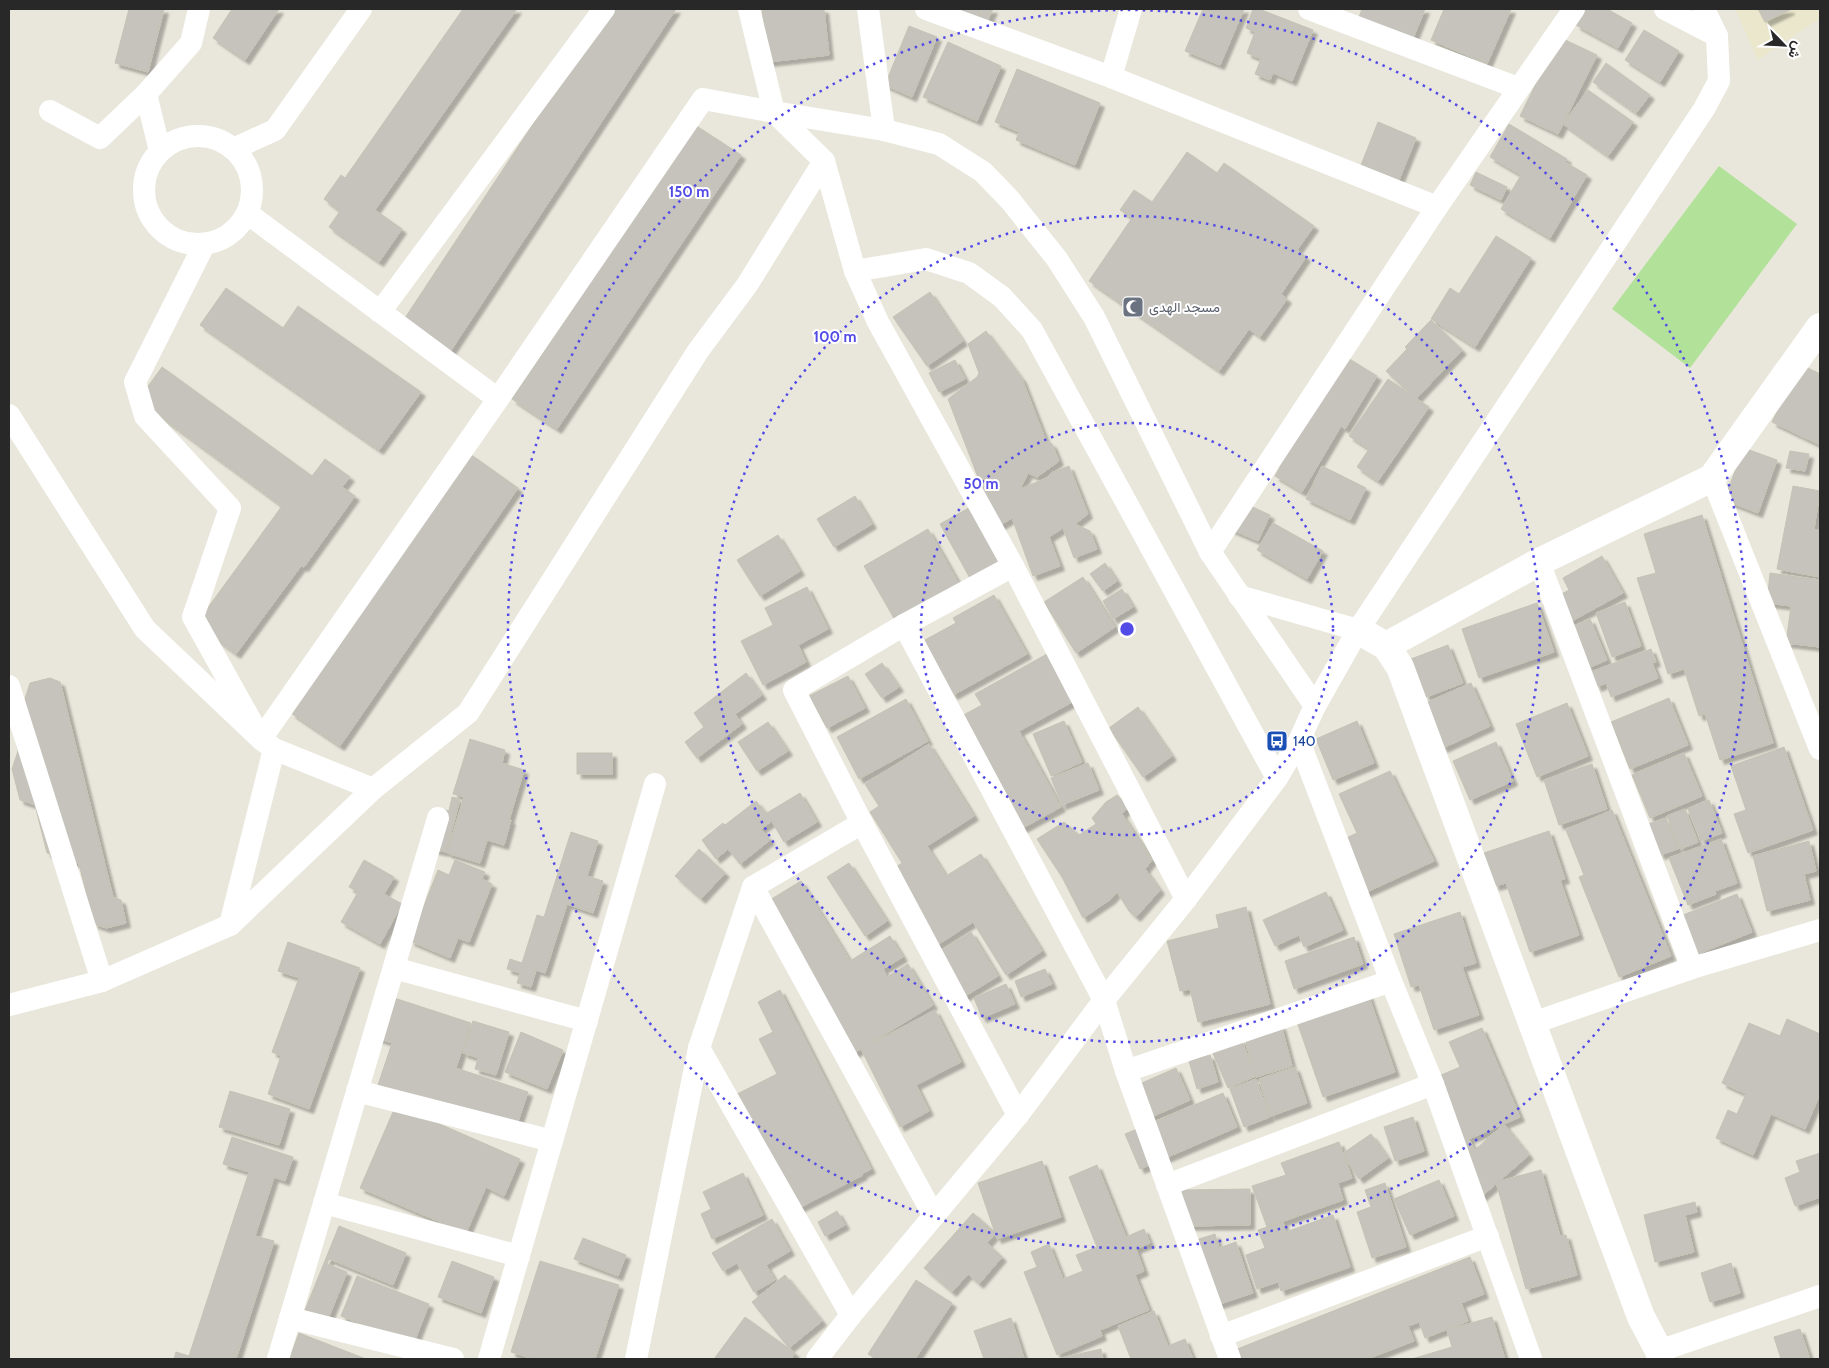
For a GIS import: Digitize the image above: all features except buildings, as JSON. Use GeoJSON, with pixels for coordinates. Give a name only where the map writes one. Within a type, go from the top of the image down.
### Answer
{"type":"FeatureCollection","features":[{"type":"Feature","properties":{"kind":"street"},"geometry":{"type":"LineString","coordinates":[[50,110],[100,138],[146,94],[191,43],[199,9]]}},
{"type":"Feature","properties":{"kind":"street"},"geometry":{"type":"LineString","coordinates":[[233,149],[275,130],[360,9]]}},
{"type":"Feature","properties":{"kind":"street"},"geometry":{"type":"LineString","coordinates":[[380,312],[604,9]]}},
{"type":"Feature","properties":{"kind":"street"},"geometry":{"type":"LineString","coordinates":[[749,9],[774,112],[824,161],[855,271],[878,322],[1013,566],[1186,899]]}},
{"type":"Feature","properties":{"kind":"street"},"geometry":{"type":"LineString","coordinates":[[868,9],[884,130]]}},
{"type":"Feature","properties":{"kind":"street"},"geometry":{"type":"LineString","coordinates":[[926,9],[1111,77],[1437,207]]}},
{"type":"Feature","properties":{"kind":"street"},"geometry":{"type":"LineString","coordinates":[[1111,77],[1131,9]]}},
{"type":"Feature","properties":{"kind":"street"},"geometry":{"type":"LineString","coordinates":[[1309,9],[1518,88]]}},
{"type":"Feature","properties":{"kind":"street"},"geometry":{"type":"LineString","coordinates":[[1210,552],[1437,207],[1574,9]]}},
{"type":"Feature","properties":{"kind":"street"},"geometry":{"type":"LineString","coordinates":[[1665,9],[1717,36]]}},
{"type":"Feature","properties":{"kind":"street"},"geometry":{"type":"LineString","coordinates":[[817,1359],[851,1315],[1018,1115],[1104,1000],[1186,899],[1277,778],[1299,740],[1314,706],[1358,630],[1704,109],[1719,81],[1717,36],[1704,9]]}},
{"type":"Feature","properties":{"kind":"street"},"geometry":{"type":"LineString","coordinates":[[146,94],[160,151]]}},
{"type":"Feature","properties":{"kind":"street"},"geometry":{"type":"LineString","coordinates":[[230,926],[268,744],[498,399],[703,99],[884,130],[939,144],[983,172],[1010,200],[1057,259],[1094,317],[1210,552],[1314,706]]}},
{"type":"Feature","properties":{"kind":"street"},"geometry":{"type":"LineString","coordinates":[[198,136],[217,139],[233,149],[242,158],[250,176],[252,194],[247,213],[236,228],[222,239],[204,245],[184,244],[164,233],[151,219],[144,202],[144,182],[150,164],[160,151],[176,140],[198,136]]}},
{"type":"Feature","properties":{"kind":"street"},"geometry":{"type":"LineString","coordinates":[[9,1005],[102,981],[230,926],[373,789],[468,714],[698,351],[747,285],[824,161]]}},
{"type":"Feature","properties":{"kind":"street"},"geometry":{"type":"LineString","coordinates":[[247,213],[498,399]]}},
{"type":"Feature","properties":{"kind":"street"},"geometry":{"type":"LineString","coordinates":[[204,245],[135,382],[145,416],[230,508],[193,617],[268,744]]}},
{"type":"Feature","properties":{"kind":"street"},"geometry":{"type":"LineString","coordinates":[[855,271],[926,259],[969,273],[1002,297],[1032,330],[1277,778]]}},
{"type":"Feature","properties":{"kind":"street"},"geometry":{"type":"LineString","coordinates":[[1386,646],[1539,562],[1712,478],[1820,327]]}},
{"type":"Feature","properties":{"kind":"street"},"geometry":{"type":"LineString","coordinates":[[9,415],[145,629],[268,744],[373,789]]}},
{"type":"Feature","properties":{"kind":"street"},"geometry":{"type":"LineString","coordinates":[[1712,478],[1819,744]]}},
{"type":"Feature","properties":{"kind":"street"},"geometry":{"type":"LineString","coordinates":[[1539,562],[1692,968]]}},
{"type":"Feature","properties":{"kind":"street"},"geometry":{"type":"LineString","coordinates":[[1013,566],[904,625],[794,690],[862,823],[1018,1115]]}},
{"type":"Feature","properties":{"kind":"street"},"geometry":{"type":"LineString","coordinates":[[1239,596],[1358,630],[1386,646],[1400,668],[1533,1023],[1654,1356],[1820,1296]]}},
{"type":"Feature","properties":{"kind":"street"},"geometry":{"type":"LineString","coordinates":[[904,625],[1104,1000],[1126,1071],[1230,1359]]}},
{"type":"Feature","properties":{"kind":"street"},"geometry":{"type":"LineString","coordinates":[[9,686],[102,981]]}},
{"type":"Feature","properties":{"kind":"street"},"geometry":{"type":"LineString","coordinates":[[1819,744],[1820,715]]}},
{"type":"Feature","properties":{"kind":"street"},"geometry":{"type":"LineString","coordinates":[[1299,740],[1390,981],[1433,1084],[1531,1359]]}},
{"type":"Feature","properties":{"kind":"street"},"geometry":{"type":"LineString","coordinates":[[489,1359],[655,784]]}},
{"type":"Feature","properties":{"kind":"street"},"geometry":{"type":"LineString","coordinates":[[278,1359],[438,818]]}},
{"type":"Feature","properties":{"kind":"street"},"geometry":{"type":"LineString","coordinates":[[636,1359],[699,1048],[753,887],[862,823]]}},
{"type":"Feature","properties":{"kind":"street"},"geometry":{"type":"LineString","coordinates":[[753,887],[934,1216]]}},
{"type":"Feature","properties":{"kind":"street"},"geometry":{"type":"LineString","coordinates":[[1533,1023],[1692,968],[1820,930]]}},
{"type":"Feature","properties":{"kind":"street"},"geometry":{"type":"LineString","coordinates":[[394,968],[587,1021]]}},
{"type":"Feature","properties":{"kind":"street"},"geometry":{"type":"LineString","coordinates":[[1126,1071],[1390,981]]}},
{"type":"Feature","properties":{"kind":"street"},"geometry":{"type":"LineString","coordinates":[[699,1048],[851,1315]]}},
{"type":"Feature","properties":{"kind":"street"},"geometry":{"type":"LineString","coordinates":[[1168,1185],[1433,1084]]}},
{"type":"Feature","properties":{"kind":"street"},"geometry":{"type":"LineString","coordinates":[[357,1091],[552,1141]]}},
{"type":"Feature","properties":{"kind":"street"},"geometry":{"type":"LineString","coordinates":[[324,1203],[519,1256]]}},
{"type":"Feature","properties":{"kind":"street"},"geometry":{"type":"LineString","coordinates":[[1222,1336],[1488,1236]]}},
{"type":"Feature","properties":{"kind":"street"},"geometry":{"type":"LineString","coordinates":[[290,1318],[453,1359]]}},
{"type":"Feature","properties":{"kind":"shaded area"},"geometry":{"type":"Polygon","coordinates":[[[1735,9],[1820,9],[1820,18],[1758,60],[1735,9]]]}},
{"type":"Feature","properties":{"kind":"green space"},"geometry":{"type":"Polygon","coordinates":[[[1719,166],[1797,224],[1690,368],[1612,309],[1719,166]]]}},
{"type":"Feature","properties":{"kind":"place","name":"مسجد الهدى"},"geometry":{"type":"Point","coordinates":[1133,307]}},
{"type":"Feature","properties":{"kind":"place","name":"140"},"geometry":{"type":"Point","coordinates":[1277,741]}}]}
